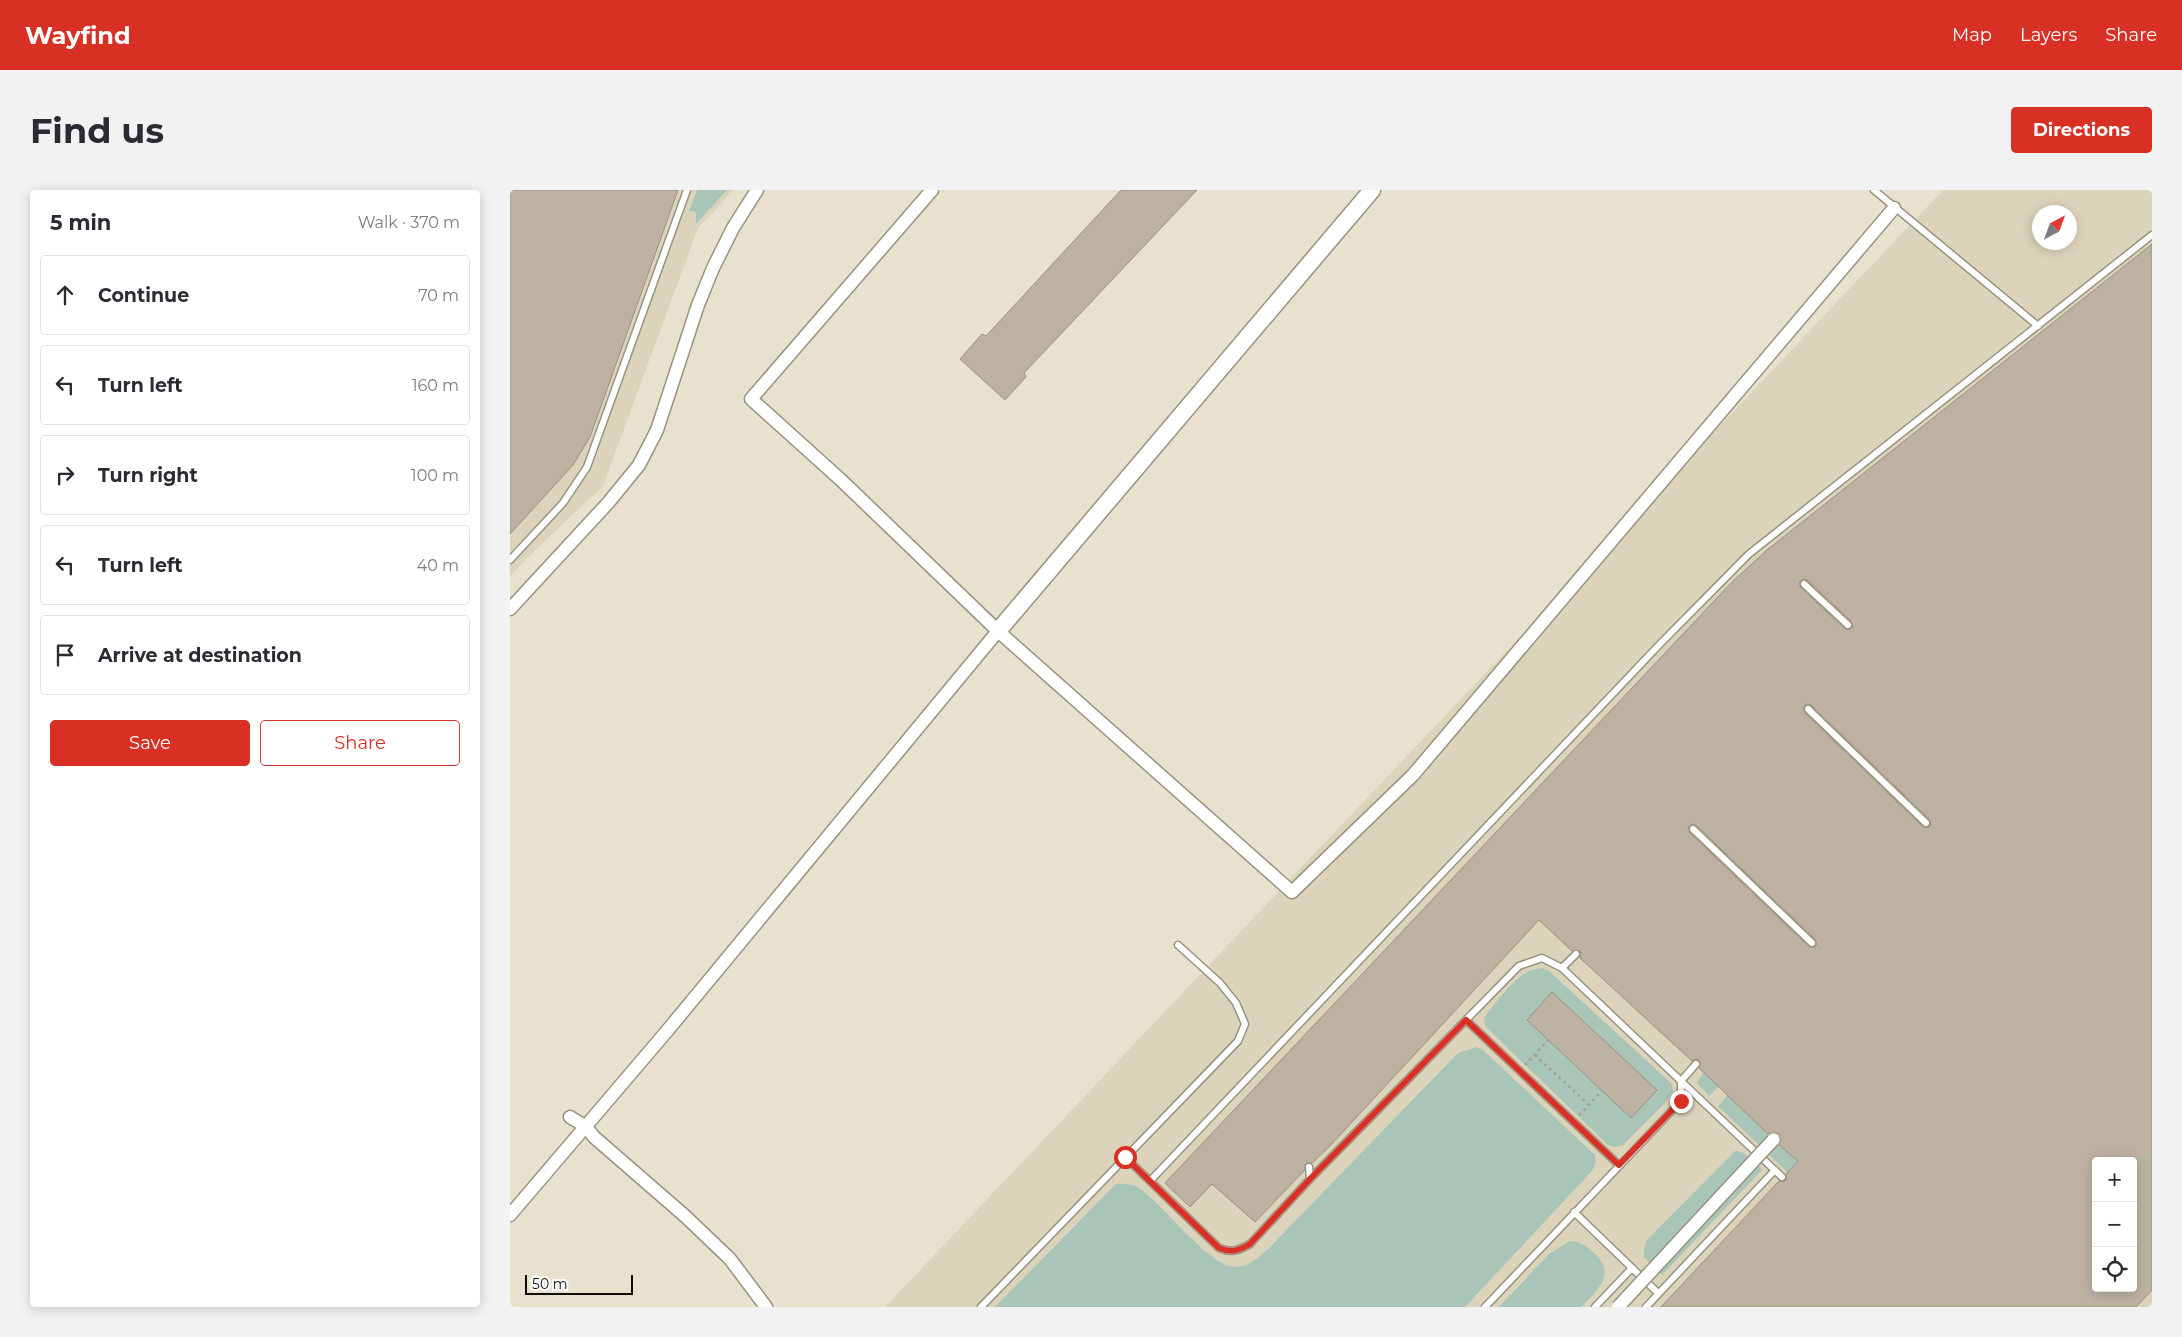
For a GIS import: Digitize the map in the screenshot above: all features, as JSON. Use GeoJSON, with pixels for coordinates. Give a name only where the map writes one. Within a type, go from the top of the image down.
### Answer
{"type":"FeatureCollection","features":[{"type":"Feature","properties":{"kind":"street"},"geometry":{"type":"LineString","coordinates":[[510,609],[608,503],[639,465],[657,430],[698,305],[713,268],[733,228],[757,190]]}},
{"type":"Feature","properties":{"kind":"street"},"geometry":{"type":"LineString","coordinates":[[932,190],[751,399],[841,480],[998,631],[1292,892],[1413,775],[1894,208]]}},
{"type":"Feature","properties":{"kind":"street"},"geometry":{"type":"LineString","coordinates":[[510,1216],[606,1105],[998,631],[1372,190]]}},
{"type":"Feature","properties":{"kind":"street"},"geometry":{"type":"LineString","coordinates":[[570,1117],[586,1127],[594,1137],[685,1216],[730,1259],[766,1307]]}},
{"type":"Feature","properties":{"kind":"street"},"geometry":{"type":"LineString","coordinates":[[1618,1307],[1773,1140]]}},
{"type":"Feature","properties":{"kind":"lane"},"geometry":{"type":"LineString","coordinates":[[510,560],[562,504],[588,467],[687,190]]}},
{"type":"Feature","properties":{"kind":"lane"},"geometry":{"type":"LineString","coordinates":[[1874,190],[2038,326]]}},
{"type":"Feature","properties":{"kind":"lane"},"geometry":{"type":"LineString","coordinates":[[1150,1181],[1712,589],[1749,554],[2152,235]]}},
{"type":"Feature","properties":{"kind":"lane"},"geometry":{"type":"LineString","coordinates":[[1804,584],[1848,625]]}},
{"type":"Feature","properties":{"kind":"lane"},"geometry":{"type":"LineString","coordinates":[[1808,709],[1926,823]]}},
{"type":"Feature","properties":{"kind":"lane"},"geometry":{"type":"LineString","coordinates":[[1694,829],[1812,943]]}},
{"type":"Feature","properties":{"kind":"lane"},"geometry":{"type":"LineString","coordinates":[[981,1307],[1238,1041],[1245,1024],[1236,1003],[1220,983],[1178,945]]}},
{"type":"Feature","properties":{"kind":"lane"},"geometry":{"type":"LineString","coordinates":[[1562,968],[1576,954]]}},
{"type":"Feature","properties":{"kind":"lane"},"geometry":{"type":"LineString","coordinates":[[1125,1157],[1219,1248],[1229,1252],[1240,1250],[1250,1244],[1310,1179],[1519,966],[1542,958],[1562,968],[1782,1177]]}},
{"type":"Feature","properties":{"kind":"lane"},"geometry":{"type":"LineString","coordinates":[[1466,1020],[1619,1165]]}},
{"type":"Feature","properties":{"kind":"lane"},"geometry":{"type":"LineString","coordinates":[[1485,1307],[1681,1101],[1681,1081],[1696,1064]]}},
{"type":"Feature","properties":{"kind":"lane"},"geometry":{"type":"LineString","coordinates":[[1309,1167],[1310,1179]]}},
{"type":"Feature","properties":{"kind":"lane"},"geometry":{"type":"LineString","coordinates":[[1646,1307],[1775,1170]]}},
{"type":"Feature","properties":{"kind":"lane"},"geometry":{"type":"LineString","coordinates":[[1574,1212],[1658,1293]]}},
{"type":"Feature","properties":{"kind":"lane"},"geometry":{"type":"LineString","coordinates":[[1595,1307],[1632,1268]]}},
{"type":"Feature","properties":{"kind":"path"},"geometry":{"type":"LineString","coordinates":[[1520,1071],[1548,1040]]}},
{"type":"Feature","properties":{"kind":"path"},"geometry":{"type":"LineString","coordinates":[[1535,1054],[1589,1105]]}},
{"type":"Feature","properties":{"kind":"path"},"geometry":{"type":"LineString","coordinates":[[1574,1122],[1602,1091]]}},
{"type":"Feature","properties":{"kind":"shaded area"},"geometry":{"type":"Polygon","coordinates":[[[510,190],[734,190],[698,228],[603,486],[510,576],[510,190]]]}},
{"type":"Feature","properties":{"kind":"shaded area"},"geometry":{"type":"Polygon","coordinates":[[[1943,190],[2152,190],[2152,1307],[885,1307],[1943,190]]]}},
{"type":"Feature","properties":{"kind":"green space"},"geometry":{"type":"Polygon","coordinates":[[[697,190],[727,190],[696,224],[696,212],[689,211],[697,190]]]}},
{"type":"Feature","properties":{"kind":"green space"},"geometry":{"type":"Polygon","coordinates":[[[1542,968],[1549,971],[1671,1083],[1673,1091],[1665,1103],[1623,1145],[1615,1147],[1608,1145],[1485,1026],[1484,1018],[1508,988],[1526,973],[1542,968]]]}},
{"type":"Feature","properties":{"kind":"green space"},"geometry":{"type":"Polygon","coordinates":[[[1476,1047],[1482,1049],[1595,1155],[1596,1162],[1592,1171],[1465,1307],[995,1307],[1116,1184],[1139,1188],[1213,1257],[1225,1264],[1236,1267],[1250,1263],[1269,1248],[1458,1053],[1476,1047]]]}},
{"type":"Feature","properties":{"kind":"green space"},"geometry":{"type":"Polygon","coordinates":[[[1704,1072],[1719,1086],[1709,1096],[1697,1083],[1704,1072]]]}},
{"type":"Feature","properties":{"kind":"green space"},"geometry":{"type":"Polygon","coordinates":[[[1728,1095],[1798,1161],[1787,1172],[1718,1106],[1728,1095]]]}},
{"type":"Feature","properties":{"kind":"green space"},"geometry":{"type":"Polygon","coordinates":[[[1735,1151],[1747,1155],[1762,1170],[1662,1275],[1644,1257],[1644,1248],[1647,1240],[1735,1151]]]}},
{"type":"Feature","properties":{"kind":"green space"},"geometry":{"type":"Polygon","coordinates":[[[1570,1241],[1581,1243],[1589,1248],[1601,1261],[1604,1268],[1604,1275],[1599,1288],[1581,1307],[1499,1307],[1549,1254],[1570,1241]]]}},
{"type":"Feature","properties":{"kind":"building"},"geometry":{"type":"Polygon","coordinates":[[[510,190],[678,190],[590,437],[573,465],[510,534],[510,190]]]}},
{"type":"Feature","properties":{"kind":"building"},"geometry":{"type":"Polygon","coordinates":[[[1121,190],[1197,190],[1024,373],[1026,377],[1005,400],[960,359],[982,334],[986,336],[1121,190]]]}},
{"type":"Feature","properties":{"kind":"building"},"geometry":{"type":"Polygon","coordinates":[[[2152,244],[2152,1290],[2136,1307],[1661,1307],[1779,1181],[1783,1182],[1786,1180],[1786,1174],[1798,1161],[1779,1145],[1781,1138],[1779,1134],[1774,1132],[1768,1134],[1699,1068],[1700,1061],[1696,1059],[1692,1061],[1580,958],[1581,953],[1579,950],[1572,951],[1539,920],[1328,1148],[1312,1163],[1306,1163],[1304,1171],[1255,1222],[1212,1184],[1190,1207],[1165,1183],[1732,582],[1767,550],[2152,244]],[[1803,579],[1799,582],[1801,588],[1845,629],[1851,629],[1853,626],[1851,621],[1807,580],[1803,579]],[[1807,704],[1803,707],[1805,713],[1923,827],[1929,827],[1931,824],[1929,819],[1811,705],[1807,704]],[[1692,824],[1688,827],[1690,833],[1809,947],[1815,947],[1817,944],[1815,939],[1696,825],[1692,824]]]}},
{"type":"Feature","properties":{"kind":"building"},"geometry":{"type":"Polygon","coordinates":[[[1552,992],[1657,1090],[1631,1118],[1527,1020],[1552,992]]]}},
{"type":"Feature","properties":{"kind":"route"},"geometry":{"type":"LineString","coordinates":[[1125,1157],[1219,1248],[1229,1252],[1240,1250],[1250,1244],[1310,1179],[1466,1020],[1619,1165],[1681,1101]]}}]}
